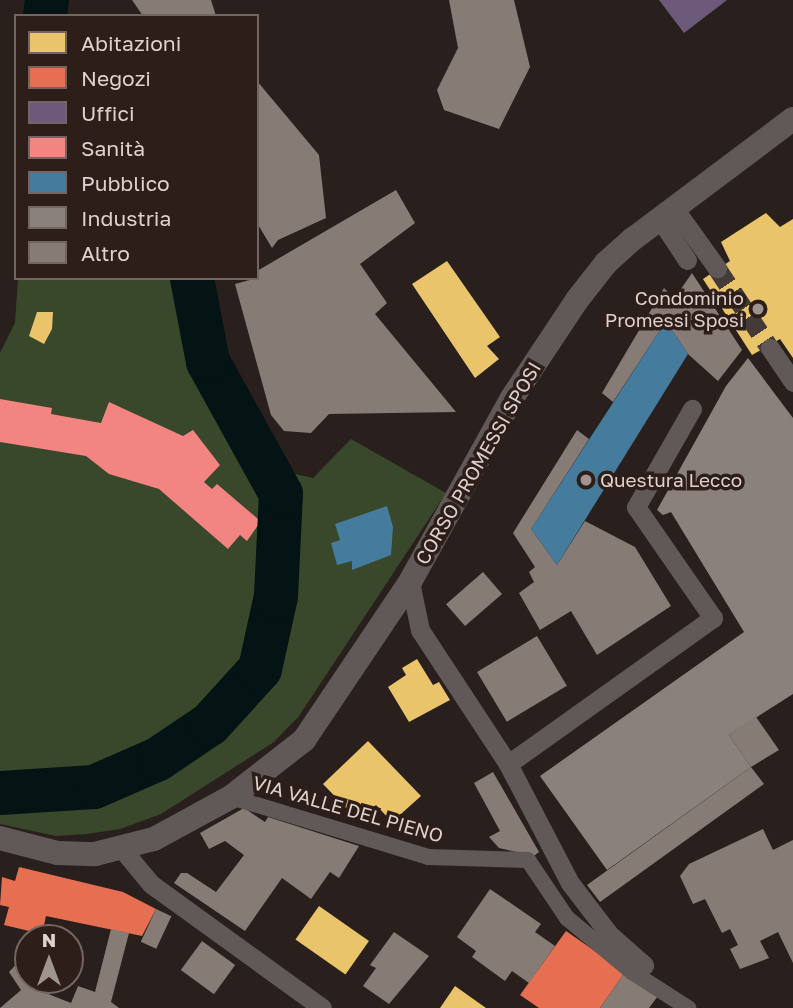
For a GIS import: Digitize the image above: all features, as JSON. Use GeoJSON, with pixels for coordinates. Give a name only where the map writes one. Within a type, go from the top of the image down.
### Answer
{"type":"FeatureCollection","features":[{"type":"Feature","properties":{"kind":"street","name":"CORSO PROMESSI SPOSI"},"geometry":{"type":"LineString","coordinates":[[0,838],[58,853],[122,849],[154,839],[231,797],[304,740],[410,582],[512,398],[577,300],[606,263],[793,118]]}},
{"type":"Feature","properties":{"kind":"street"},"geometry":{"type":"LineString","coordinates":[[667,214],[687,260]]}},
{"type":"Feature","properties":{"kind":"street"},"geometry":{"type":"LineString","coordinates":[[667,214],[717,268]]}},
{"type":"Feature","properties":{"kind":"street"},"geometry":{"type":"LineString","coordinates":[[770,348],[793,382]]}},
{"type":"Feature","properties":{"kind":"street"},"geometry":{"type":"LineString","coordinates":[[508,764],[713,618],[636,507],[692,410]]}},
{"type":"Feature","properties":{"kind":"street","name":"CORSO PROMESSI SPOSI"},"geometry":{"type":"LineString","coordinates":[[410,582],[420,630],[508,764],[570,883],[609,934],[643,965]]}},
{"type":"Feature","properties":{"kind":"street","name":"VIA VALLE DEL PIENO"},"geometry":{"type":"LineString","coordinates":[[231,797],[428,858],[528,860],[567,918],[632,972],[688,1008]]}},
{"type":"Feature","properties":{"kind":"street"},"geometry":{"type":"LineString","coordinates":[[122,849],[152,884],[322,1008]]}},
{"type":"Feature","properties":{"kind":"green space"},"geometry":{"type":"Polygon","coordinates":[[[18,280],[192,280],[208,362],[244,428],[286,472],[313,478],[351,439],[446,493],[299,716],[274,742],[161,814],[120,829],[56,836],[0,824],[0,353],[15,323],[18,280]]]}},
{"type":"Feature","properties":{"kind":"building: Abitazioni","name":"Condominio Promessi Sposi"},"geometry":{"type":"Polygon","coordinates":[[[766,213],[780,227],[793,219],[793,358],[780,339],[752,355],[703,279],[730,261],[721,242],[766,213]]]}},
{"type":"Feature","properties":{"kind":"building: Abitazioni"},"geometry":{"type":"Polygon","coordinates":[[[447,261],[500,337],[487,346],[499,359],[475,378],[412,284],[447,261]]]}},
{"type":"Feature","properties":{"kind":"building: Abitazioni"},"geometry":{"type":"Polygon","coordinates":[[[37,312],[53,312],[52,329],[44,344],[29,336],[37,312]]]}},
{"type":"Feature","properties":{"kind":"building: Abitazioni"},"geometry":{"type":"Polygon","coordinates":[[[417,659],[433,685],[439,682],[450,700],[409,722],[388,687],[406,675],[402,668],[417,659]]]}},
{"type":"Feature","properties":{"kind":"building: Abitazioni"},"geometry":{"type":"Polygon","coordinates":[[[368,741],[421,796],[392,822],[376,805],[367,813],[358,804],[350,812],[323,784],[368,741]]]}},
{"type":"Feature","properties":{"kind":"building: Abitazioni"},"geometry":{"type":"Polygon","coordinates":[[[319,906],[369,941],[345,975],[295,940],[319,906]]]}},
{"type":"Feature","properties":{"kind":"building: Abitazioni"},"geometry":{"type":"Polygon","coordinates":[[[455,986],[486,1008],[440,1008],[455,986]]]}},
{"type":"Feature","properties":{"kind":"building: Negozi"},"geometry":{"type":"Polygon","coordinates":[[[19,867],[123,892],[156,909],[142,936],[46,916],[44,924],[14,924],[14,927],[4,925],[9,907],[0,905],[2,877],[15,881],[19,867]]]}},
{"type":"Feature","properties":{"kind":"building: Negozi"},"geometry":{"type":"Polygon","coordinates":[[[566,931],[625,972],[600,1008],[539,1008],[520,995],[566,931]]]}},
{"type":"Feature","properties":{"kind":"building: Uffici"},"geometry":{"type":"Polygon","coordinates":[[[659,0],[727,0],[684,33],[659,0]]]}},
{"type":"Feature","properties":{"kind":"building: Sanità"},"geometry":{"type":"Polygon","coordinates":[[[0,399],[52,408],[51,414],[101,423],[109,402],[183,436],[193,430],[220,465],[204,482],[212,489],[217,484],[258,519],[263,518],[247,541],[240,535],[228,549],[159,489],[109,474],[86,456],[0,442],[0,399]]]}},
{"type":"Feature","properties":{"kind":"building: Pubblico","name":"Questura Lecco"},"geometry":{"type":"Polygon","coordinates":[[[666,321],[688,354],[557,565],[531,529],[666,321]]]}},
{"type":"Feature","properties":{"kind":"building: Pubblico"},"geometry":{"type":"Polygon","coordinates":[[[387,506],[393,527],[391,555],[352,570],[352,561],[337,565],[331,543],[340,540],[335,524],[387,506]]]}},
{"type":"Feature","properties":{"kind":"building: Industria"},"geometry":{"type":"Polygon","coordinates":[[[748,358],[793,418],[793,694],[729,735],[751,767],[607,870],[540,776],[744,632],[671,512],[663,515],[657,510],[726,386],[748,358]]]}},
{"type":"Feature","properties":{"kind":"building: Altro"},"geometry":{"type":"Polygon","coordinates":[[[132,0],[211,0],[215,14],[142,14],[132,0]]]}},
{"type":"Feature","properties":{"kind":"building: Altro"},"geometry":{"type":"Polygon","coordinates":[[[449,0],[514,0],[530,67],[499,129],[444,110],[437,90],[458,48],[449,0]]]}},
{"type":"Feature","properties":{"kind":"building: Altro"},"geometry":{"type":"Polygon","coordinates":[[[259,83],[319,155],[326,218],[278,240],[272,248],[259,226],[259,83]]]}},
{"type":"Feature","properties":{"kind":"building: Altro"},"geometry":{"type":"Polygon","coordinates":[[[396,190],[415,223],[360,264],[387,303],[375,314],[456,412],[329,414],[311,433],[284,431],[271,415],[235,284],[259,280],[259,270],[396,190]]]}},
{"type":"Feature","properties":{"kind":"building: Altro"},"geometry":{"type":"Polygon","coordinates":[[[692,273],[742,350],[718,381],[688,354],[666,321],[613,402],[602,393],[664,288],[674,299],[692,273]]]}},
{"type":"Feature","properties":{"kind":"building: Altro"},"geometry":{"type":"Polygon","coordinates":[[[577,430],[589,439],[531,529],[557,565],[585,521],[635,547],[671,606],[597,655],[571,611],[540,630],[519,593],[534,582],[529,572],[535,567],[513,533],[577,430]]]}},
{"type":"Feature","properties":{"kind":"building: Altro"},"geometry":{"type":"Polygon","coordinates":[[[483,572],[502,594],[465,626],[446,604],[483,572]]]}},
{"type":"Feature","properties":{"kind":"building: Altro"},"geometry":{"type":"Polygon","coordinates":[[[537,636],[567,686],[507,722],[477,672],[537,636]]]}},
{"type":"Feature","properties":{"kind":"building: Altro"},"geometry":{"type":"Polygon","coordinates":[[[756,717],[779,750],[751,767],[729,735],[756,717]]]}},
{"type":"Feature","properties":{"kind":"building: Altro"},"geometry":{"type":"Polygon","coordinates":[[[751,767],[764,784],[600,902],[587,885],[751,767]]]}},
{"type":"Feature","properties":{"kind":"building: Altro"},"geometry":{"type":"Polygon","coordinates":[[[493,772],[539,852],[534,856],[499,848],[489,837],[500,831],[474,783],[493,772]]]}},
{"type":"Feature","properties":{"kind":"building: Altro"},"geometry":{"type":"Polygon","coordinates":[[[244,808],[265,822],[268,817],[359,846],[339,878],[330,872],[311,899],[282,878],[245,931],[174,883],[181,873],[187,873],[216,892],[244,855],[225,841],[209,849],[200,833],[244,808]]]}},
{"type":"Feature","properties":{"kind":"building: Altro"},"geometry":{"type":"Polygon","coordinates":[[[763,829],[773,850],[793,840],[793,963],[778,932],[760,941],[769,958],[740,969],[730,949],[738,945],[730,929],[722,933],[705,899],[693,904],[680,876],[689,864],[763,829]]]}},
{"type":"Feature","properties":{"kind":"building: Altro"},"geometry":{"type":"Polygon","coordinates":[[[490,889],[541,924],[535,932],[555,946],[529,983],[512,971],[505,981],[472,957],[476,951],[457,937],[490,889]]]}},
{"type":"Feature","properties":{"kind":"building: Altro"},"geometry":{"type":"Polygon","coordinates":[[[156,909],[171,916],[156,949],[141,942],[156,909]]]}},
{"type":"Feature","properties":{"kind":"building: Altro"},"geometry":{"type":"Polygon","coordinates":[[[111,929],[129,933],[111,1002],[119,1008],[0,1008],[16,994],[48,994],[71,1003],[75,994],[84,994],[84,988],[95,992],[111,929]]]}},
{"type":"Feature","properties":{"kind":"building: Altro"},"geometry":{"type":"Polygon","coordinates":[[[394,932],[429,956],[389,1004],[363,986],[376,968],[370,965],[394,932]]]}},
{"type":"Feature","properties":{"kind":"building: Altro"},"geometry":{"type":"Polygon","coordinates":[[[202,941],[235,965],[214,994],[181,970],[202,941]]]}},
{"type":"Feature","properties":{"kind":"building: Altro"},"geometry":{"type":"Polygon","coordinates":[[[14,967],[14,980],[9,972],[14,967]]]}},
{"type":"Feature","properties":{"kind":"building: Altro"},"geometry":{"type":"Polygon","coordinates":[[[625,972],[658,996],[649,1008],[600,1008],[625,972]]]}},
{"type":"Feature","properties":{"kind":"waterway"},"geometry":{"type":"LineString","coordinates":[[45,14],[47,0]]}},
{"type":"Feature","properties":{"kind":"waterway"},"geometry":{"type":"LineString","coordinates":[[0,793],[94,787],[158,759],[210,724],[260,669],[276,596],[281,494],[208,362],[192,280]]}},
{"type":"Feature","properties":{"kind":"tunnel"},"geometry":{"type":"LineString","coordinates":[[717,268],[770,348]]}},
{"type":"Feature","properties":{"kind":"place","name":"Condominio Promessi Sposi"},"geometry":{"type":"Point","coordinates":[758,309]}},
{"type":"Feature","properties":{"kind":"place","name":"Questura Lecco"},"geometry":{"type":"Point","coordinates":[586,480]}}]}
